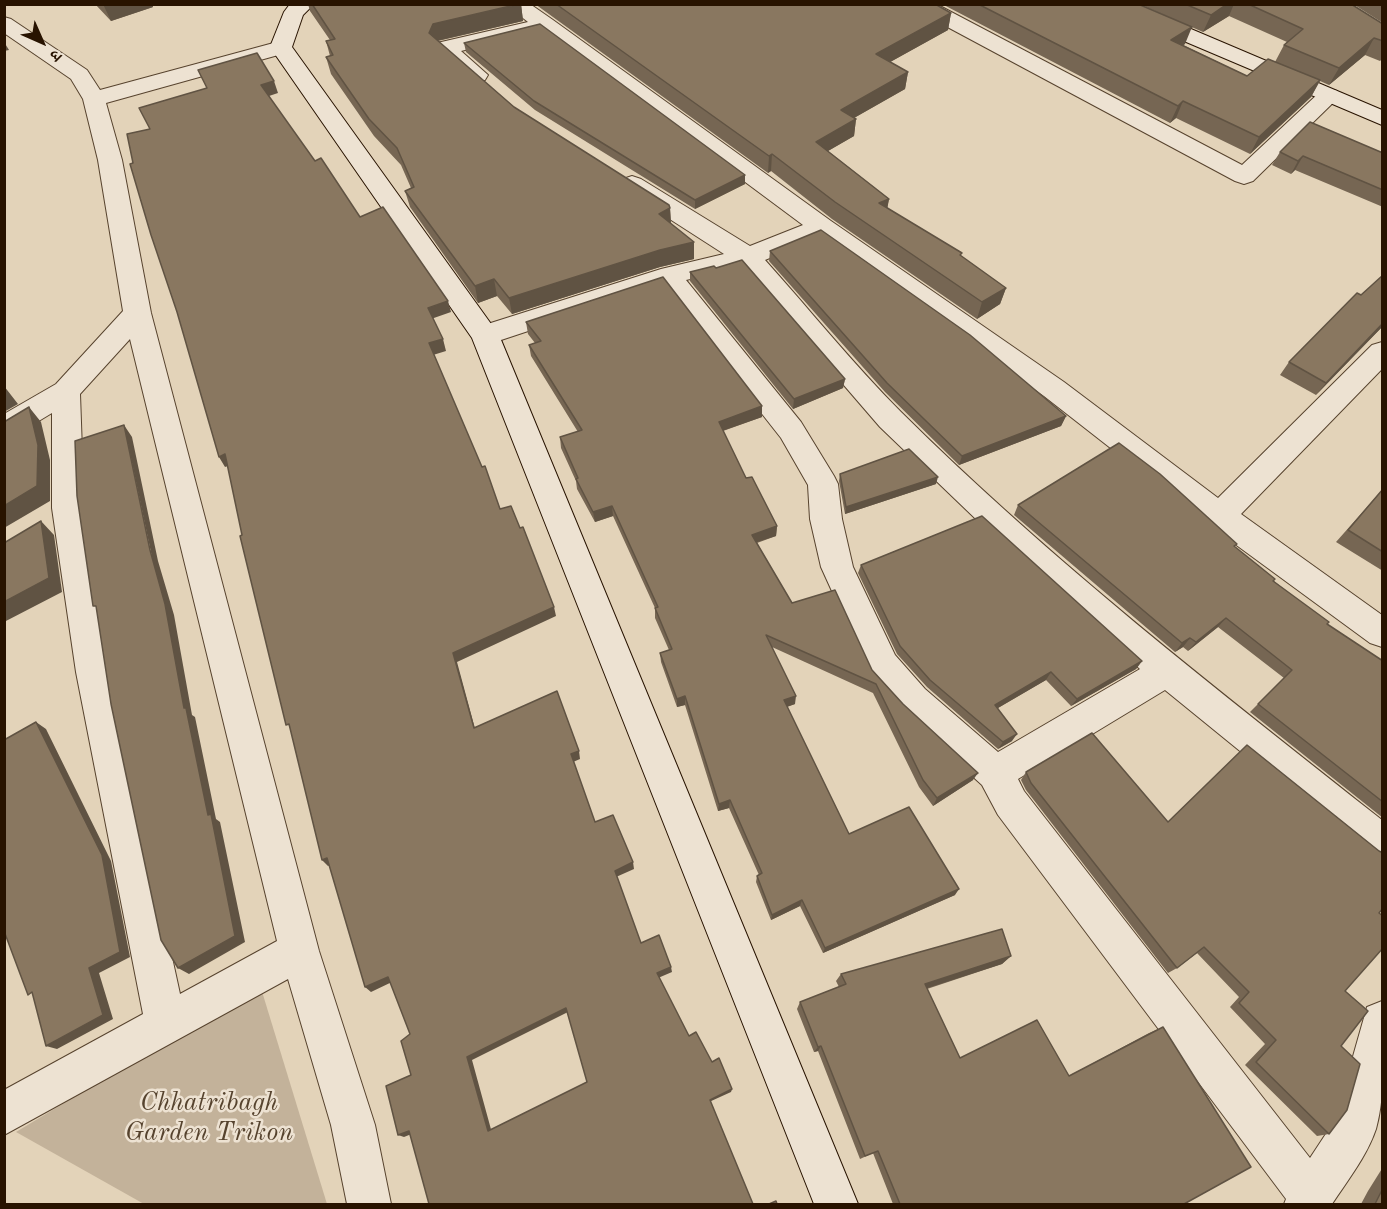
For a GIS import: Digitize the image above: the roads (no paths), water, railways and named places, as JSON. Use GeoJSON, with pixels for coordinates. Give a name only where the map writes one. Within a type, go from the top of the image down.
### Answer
{"type":"FeatureCollection","features":[{"type":"Feature","properties":{"kind":"street"},"geometry":{"type":"LineString","coordinates":[[281,47],[294,12],[304,4]]}},
{"type":"Feature","properties":{"kind":"street"},"geometry":{"type":"LineString","coordinates":[[515,4],[546,24],[822,227],[1054,389],[1220,516],[1383,633]]}},
{"type":"Feature","properties":{"kind":"street"},"geometry":{"type":"LineString","coordinates":[[919,4],[1244,176],[1334,87]]}},
{"type":"Feature","properties":{"kind":"street"},"geometry":{"type":"LineString","coordinates":[[1113,4],[1334,87]]}},
{"type":"Feature","properties":{"kind":"street"},"geometry":{"type":"LineString","coordinates":[[1159,4],[1334,87],[1383,118]]}},
{"type":"Feature","properties":{"kind":"street"},"geometry":{"type":"LineString","coordinates":[[4,23],[79,75],[94,99],[110,160],[137,313],[299,951],[353,1125],[369,1204]]}},
{"type":"Feature","properties":{"kind":"street"},"geometry":{"type":"LineString","coordinates":[[490,87],[445,48],[546,24]]}},
{"type":"Feature","properties":{"kind":"street"},"geometry":{"type":"LineString","coordinates":[[94,99],[281,47]]}},
{"type":"Feature","properties":{"kind":"street"},"geometry":{"type":"LineString","coordinates":[[281,47],[485,335],[836,1204]]}},
{"type":"Feature","properties":{"kind":"street"},"geometry":{"type":"LineString","coordinates":[[611,172],[748,256],[890,419],[1041,562],[1167,671],[1383,843]]}},
{"type":"Feature","properties":{"kind":"street"},"geometry":{"type":"LineString","coordinates":[[485,335],[670,275],[748,256],[822,227]]}},
{"type":"Feature","properties":{"kind":"street"},"geometry":{"type":"LineString","coordinates":[[670,275],[683,296],[792,430],[823,484],[826,519],[837,567],[883,666],[914,700],[994,773],[1011,803],[1309,1201],[1354,1130],[1383,1022]]}},
{"type":"Feature","properties":{"kind":"street"},"geometry":{"type":"LineString","coordinates":[[4,428],[66,391],[137,313]]}},
{"type":"Feature","properties":{"kind":"street"},"geometry":{"type":"LineString","coordinates":[[1220,516],[1383,352]]}},
{"type":"Feature","properties":{"kind":"street"},"geometry":{"type":"LineString","coordinates":[[66,391],[54,516],[93,672],[166,1024]]}},
{"type":"Feature","properties":{"kind":"street"},"geometry":{"type":"LineString","coordinates":[[994,773],[1167,671]]}},
{"type":"Feature","properties":{"kind":"street"},"geometry":{"type":"LineString","coordinates":[[4,1114],[299,951]]}},
{"type":"Feature","properties":{"kind":"park label","name":"Chhatribagh Garden Trikon"},"geometry":{"type":"Point","coordinates":[209,1118]}}]}
